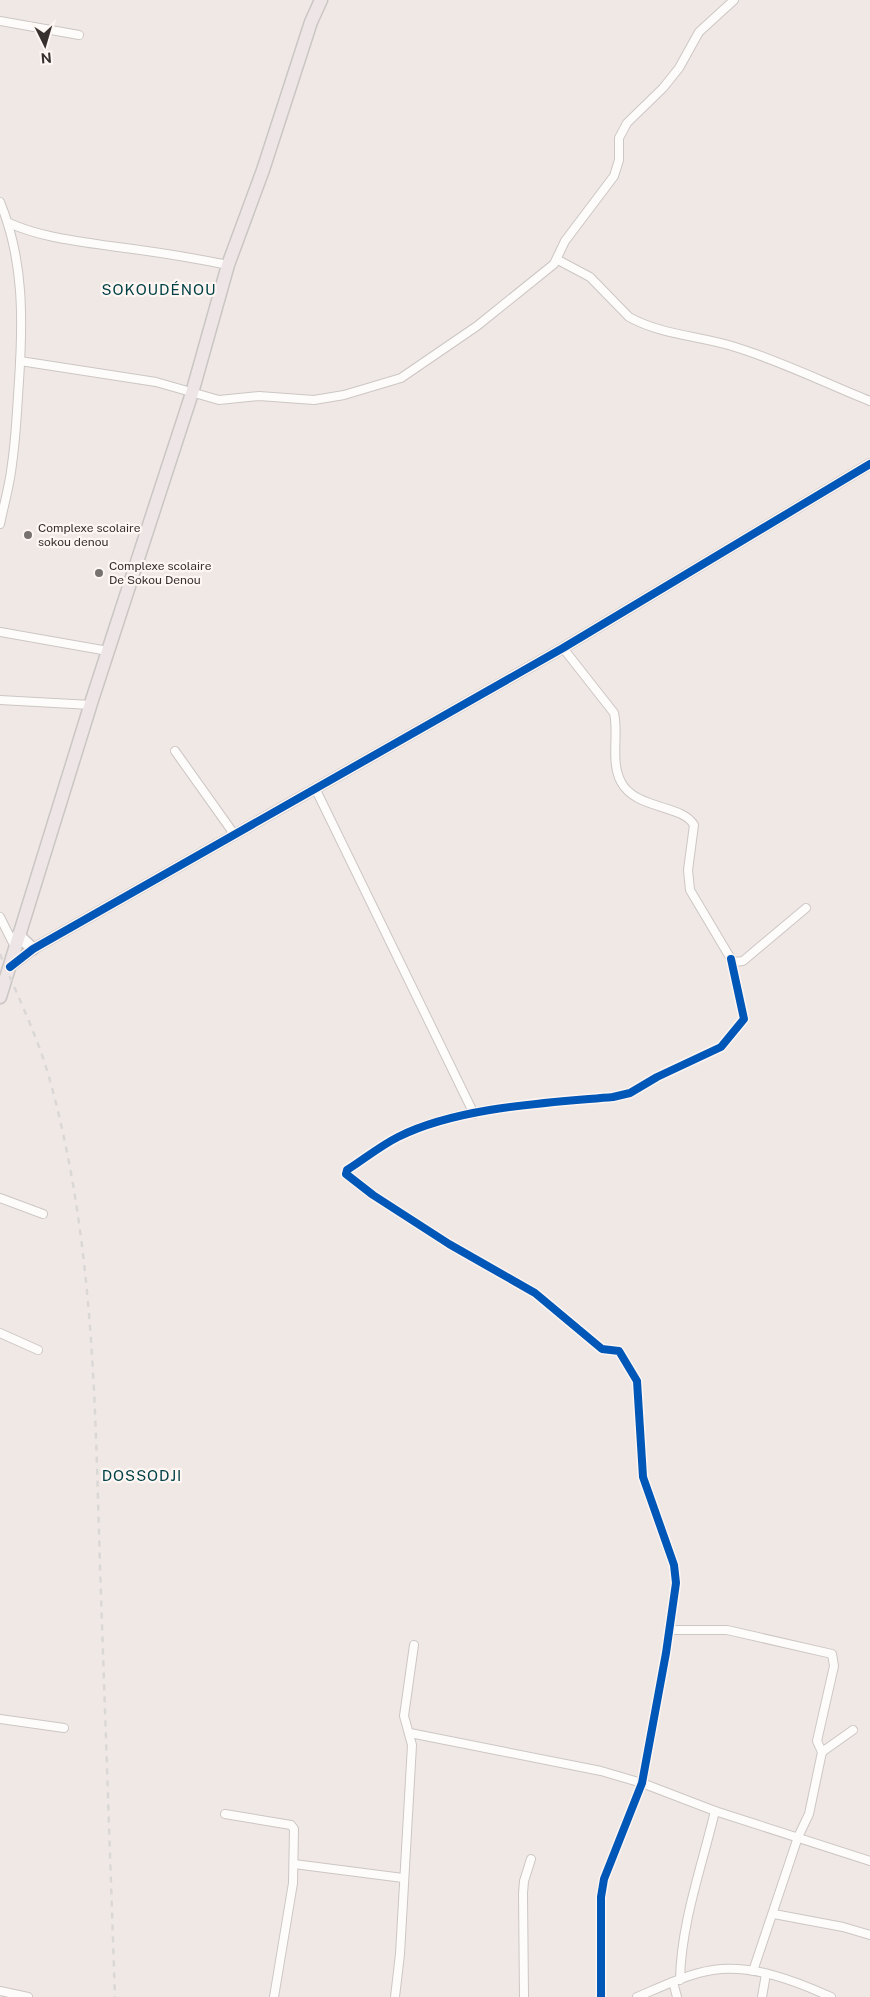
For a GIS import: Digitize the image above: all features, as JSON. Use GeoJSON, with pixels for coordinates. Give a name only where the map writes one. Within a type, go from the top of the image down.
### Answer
{"type":"FeatureCollection","features":[{"type":"Feature","properties":{"kind":"main road"},"geometry":{"type":"LineString","coordinates":[[1,992],[90,705],[192,393],[228,265],[263,170],[311,22],[321,0]]}},
{"type":"Feature","properties":{"kind":"main road"},"geometry":{"type":"LineString","coordinates":[[16,941],[32,949]]}},
{"type":"Feature","properties":{"kind":"street"},"geometry":{"type":"LineString","coordinates":[[20,361],[156,382],[220,400],[259,396],[314,400],[344,395],[401,378],[478,326],[522,292],[558,260],[566,241],[614,176],[619,160],[619,138],[628,123],[663,88],[679,68],[698,32],[734,0]]}},
{"type":"Feature","properties":{"kind":"street"},"geometry":{"type":"LineString","coordinates":[[0,21],[79,35]]}},
{"type":"Feature","properties":{"kind":"street"},"geometry":{"type":"LineString","coordinates":[[0,202],[9,223],[13,239],[21,290],[20,361],[12,466],[0,524]]}},
{"type":"Feature","properties":{"kind":"street"},"geometry":{"type":"LineString","coordinates":[[9,223],[23,229],[75,241],[197,258],[228,265]]}},
{"type":"Feature","properties":{"kind":"street"},"geometry":{"type":"LineString","coordinates":[[13,239],[23,229]]}},
{"type":"Feature","properties":{"kind":"street"},"geometry":{"type":"LineString","coordinates":[[558,260],[578,269],[590,278],[629,317],[636,321],[660,329],[736,347],[870,401]]}},
{"type":"Feature","properties":{"kind":"street"},"geometry":{"type":"LineString","coordinates":[[10,967],[32,949],[563,648],[868,467]]}},
{"type":"Feature","properties":{"kind":"street"},"geometry":{"type":"LineString","coordinates":[[0,632],[108,651]]}},
{"type":"Feature","properties":{"kind":"street"},"geometry":{"type":"LineString","coordinates":[[563,648],[614,713],[616,725],[616,765],[622,783],[640,800],[691,820],[694,825],[688,870],[690,890],[731,959],[744,1019],[720,1048],[657,1077],[630,1093],[614,1097],[564,1101],[446,1119],[398,1137],[347,1170],[346,1174],[373,1195],[456,1248],[535,1293],[602,1348],[619,1351],[637,1381],[643,1477],[674,1565],[676,1583],[642,1783],[603,1888],[601,1997]]}},
{"type":"Feature","properties":{"kind":"street"},"geometry":{"type":"LineString","coordinates":[[0,700],[90,705]]}},
{"type":"Feature","properties":{"kind":"street"},"geometry":{"type":"LineString","coordinates":[[175,751],[234,834]]}},
{"type":"Feature","properties":{"kind":"street"},"geometry":{"type":"LineString","coordinates":[[314,788],[474,1114]]}},
{"type":"Feature","properties":{"kind":"street"},"geometry":{"type":"LineString","coordinates":[[731,959],[735,962],[743,960],[806,908]]}},
{"type":"Feature","properties":{"kind":"street"},"geometry":{"type":"LineString","coordinates":[[0,917],[16,941]]}},
{"type":"Feature","properties":{"kind":"street"},"geometry":{"type":"LineString","coordinates":[[0,1198],[43,1214]]}},
{"type":"Feature","properties":{"kind":"street"},"geometry":{"type":"LineString","coordinates":[[0,1333],[38,1350]]}},
{"type":"Feature","properties":{"kind":"street"},"geometry":{"type":"LineString","coordinates":[[669,1630],[727,1630],[832,1654],[834,1666],[817,1741],[822,1752],[810,1814],[798,1837],[774,1914],[753,1971]]}},
{"type":"Feature","properties":{"kind":"street"},"geometry":{"type":"LineString","coordinates":[[395,1997],[400,1954],[412,1745],[404,1716],[414,1645]]}},
{"type":"Feature","properties":{"kind":"street"},"geometry":{"type":"LineString","coordinates":[[0,1719],[64,1728]]}},
{"type":"Feature","properties":{"kind":"street"},"geometry":{"type":"LineString","coordinates":[[822,1752],[853,1730]]}},
{"type":"Feature","properties":{"kind":"street"},"geometry":{"type":"LineString","coordinates":[[410,1733],[582,1767],[642,1783],[715,1811],[870,1861]]}},
{"type":"Feature","properties":{"kind":"street"},"geometry":{"type":"LineString","coordinates":[[677,1997],[680,1962],[715,1811]]}},
{"type":"Feature","properties":{"kind":"street"},"geometry":{"type":"LineString","coordinates":[[225,1814],[291,1825],[294,1829],[294,1864],[287,1926],[274,1997]]}},
{"type":"Feature","properties":{"kind":"street"},"geometry":{"type":"LineString","coordinates":[[524,1997],[523,1893],[524,1881],[531,1859]]}},
{"type":"Feature","properties":{"kind":"street"},"geometry":{"type":"LineString","coordinates":[[294,1864],[403,1878]]}},
{"type":"Feature","properties":{"kind":"street"},"geometry":{"type":"LineString","coordinates":[[774,1914],[843,1927],[870,1935]]}},
{"type":"Feature","properties":{"kind":"street"},"geometry":{"type":"LineString","coordinates":[[637,1997],[677,1981],[712,1970],[735,1969],[766,1974],[831,1997]]}},
{"type":"Feature","properties":{"kind":"street"},"geometry":{"type":"LineString","coordinates":[[762,1997],[766,1974]]}},
{"type":"Feature","properties":{"kind":"street"},"geometry":{"type":"LineString","coordinates":[[0,1991],[28,1997]]}},
{"type":"Feature","properties":{"kind":"railway"},"geometry":{"type":"LineString","coordinates":[[0,954],[33,1030],[49,1077],[64,1137],[84,1259],[94,1382],[115,1997]]}},
{"type":"Feature","properties":{"kind":"cycle path"},"geometry":{"type":"LineString","coordinates":[[10,967],[33,949],[563,648],[870,464]]}},
{"type":"Feature","properties":{"kind":"cycle path"},"geometry":{"type":"LineString","coordinates":[[601,1997],[601,1897],[604,1879],[642,1783],[666,1653],[676,1583],[674,1565],[643,1477],[637,1381],[619,1351],[602,1349],[535,1293],[449,1244],[373,1195],[346,1174],[347,1170],[385,1145],[398,1137],[422,1127],[447,1119],[503,1108],[613,1097],[630,1093],[657,1077],[721,1047],[744,1019],[731,959]]}},
{"type":"Feature","properties":{"kind":"place","name":"Complexe scolaire sokou denou"},"geometry":{"type":"Point","coordinates":[28,535]}},
{"type":"Feature","properties":{"kind":"place","name":"Complexe scolaire De Sokou Denou"},"geometry":{"type":"Point","coordinates":[99,573]}},
{"type":"Feature","properties":{"kind":"district","name":"SOKOUDÉNOU"},"geometry":{"type":"Point","coordinates":[159,290]}},
{"type":"Feature","properties":{"kind":"district","name":"DOSSODJI"},"geometry":{"type":"Point","coordinates":[142,1476]}}]}
